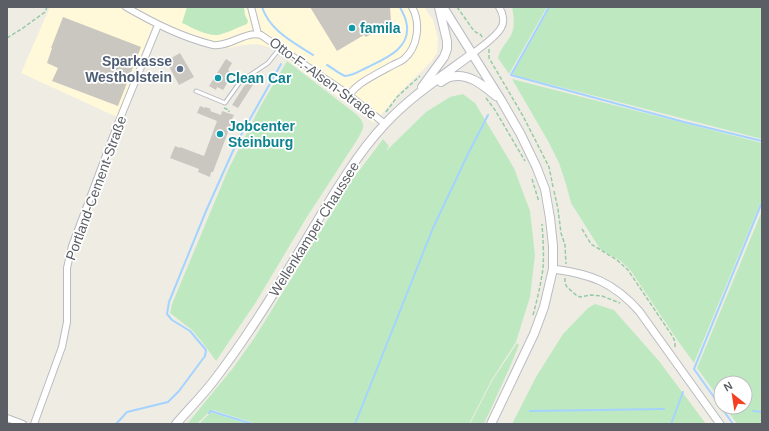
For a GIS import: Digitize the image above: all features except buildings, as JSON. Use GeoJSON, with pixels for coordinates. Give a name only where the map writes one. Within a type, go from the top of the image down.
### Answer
{"type":"FeatureCollection","features":[{"type":"Feature","properties":{"kind":"main road"},"geometry":{"type":"LineString","coordinates":[[417,94],[444,57],[447,48],[447,40],[439,7]]}},
{"type":"Feature","properties":{"kind":"main road"},"geometry":{"type":"LineString","coordinates":[[443,7],[520,133],[545,189],[550,218],[553,246],[553,269],[544,307],[534,334],[491,424]]}},
{"type":"Feature","properties":{"kind":"main road","name":"Wellenkamper Chaussee"},"geometry":{"type":"LineString","coordinates":[[176,424],[212,384],[258,319],[341,182],[383,121],[472,54]]}},
{"type":"Feature","properties":{"kind":"main road"},"geometry":{"type":"LineString","coordinates":[[417,94],[449,77],[462,76],[480,83],[501,100]]}},
{"type":"Feature","properties":{"kind":"street","name":"Otto-F.-Alsen-Straße"},"geometry":{"type":"LineString","coordinates":[[126,7],[158,25],[185,37],[202,42],[218,45],[229,43],[249,35],[258,34],[264,36],[349,95],[383,121]]}},
{"type":"Feature","properties":{"kind":"street"},"geometry":{"type":"LineString","coordinates":[[251,7],[258,34]]}},
{"type":"Feature","properties":{"kind":"street"},"geometry":{"type":"LineString","coordinates":[[349,95],[359,85],[404,59],[411,50],[416,40],[417,30],[417,23],[412,7]]}},
{"type":"Feature","properties":{"kind":"street"},"geometry":{"type":"LineString","coordinates":[[472,54],[502,28],[503,16],[499,7]]}},
{"type":"Feature","properties":{"kind":"street","name":"Portland-Cement-Straße"},"geometry":{"type":"LineString","coordinates":[[34,424],[62,347],[66,322],[67,268],[72,246],[117,126],[158,25]]}},
{"type":"Feature","properties":{"kind":"street"},"geometry":{"type":"LineString","coordinates":[[553,269],[586,275],[603,281],[618,290],[639,311],[720,424]]}},
{"type":"Feature","properties":{"kind":"street"},"geometry":{"type":"LineString","coordinates":[[7,418],[23,424]]}},
{"type":"Feature","properties":{"kind":"lane"},"geometry":{"type":"LineString","coordinates":[[196,91],[225,103],[240,82],[268,63],[280,48]]}},
{"type":"Feature","properties":{"kind":"path"},"geometry":{"type":"LineString","coordinates":[[7,38],[45,12],[47,7]]}},
{"type":"Feature","properties":{"kind":"path"},"geometry":{"type":"LineString","coordinates":[[457,7],[474,32],[481,35],[486,43]]}},
{"type":"Feature","properties":{"kind":"path"},"geometry":{"type":"LineString","coordinates":[[489,55],[489,58],[549,167],[558,209],[561,233],[565,245],[565,283],[567,287],[580,297],[591,295],[602,296],[619,302],[624,306]]}},
{"type":"Feature","properties":{"kind":"path"},"geometry":{"type":"LineString","coordinates":[[383,121],[397,97],[424,73]]}},
{"type":"Feature","properties":{"kind":"path"},"geometry":{"type":"LineString","coordinates":[[483,94],[495,110],[526,164]]}},
{"type":"Feature","properties":{"kind":"path"},"geometry":{"type":"LineString","coordinates":[[532,177],[540,204]]}},
{"type":"Feature","properties":{"kind":"path"},"geometry":{"type":"LineString","coordinates":[[542,224],[544,239],[543,268]]}},
{"type":"Feature","properties":{"kind":"path"},"geometry":{"type":"LineString","coordinates":[[582,229],[590,244],[617,260],[628,270],[673,337],[676,349],[672,356]]}},
{"type":"Feature","properties":{"kind":"shaded area"},"geometry":{"type":"Polygon","coordinates":[[[50,7],[424,7],[433,20],[438,38],[437,53],[431,62],[400,92],[374,123],[271,48],[256,44],[230,48],[208,47],[153,25],[117,117],[21,73],[50,7]]]}},
{"type":"Feature","properties":{"kind":"green space"},"geometry":{"type":"Polygon","coordinates":[[[187,7],[244,7],[245,15],[248,21],[247,24],[225,33],[213,35],[182,23],[187,7]]]}},
{"type":"Feature","properties":{"kind":"green space"},"geometry":{"type":"Polygon","coordinates":[[[512,7],[547,7],[509,74],[498,58],[513,29],[514,21],[512,7]]]}},
{"type":"Feature","properties":{"kind":"green space"},"geometry":{"type":"Polygon","coordinates":[[[550,7],[762,7],[762,139],[514,75],[514,71],[550,7]]]}},
{"type":"Feature","properties":{"kind":"green space"},"geometry":{"type":"Polygon","coordinates":[[[287,61],[356,114],[362,121],[363,129],[305,220],[256,302],[216,361],[192,330],[170,313],[172,304],[228,170],[260,107],[287,61]]]}},
{"type":"Feature","properties":{"kind":"green space"},"geometry":{"type":"Polygon","coordinates":[[[512,79],[762,143],[762,199],[694,363],[631,271],[621,261],[600,249],[571,203],[559,163],[512,79]]]}},
{"type":"Feature","properties":{"kind":"green space"},"geometry":{"type":"Polygon","coordinates":[[[463,94],[475,103],[514,168],[530,211],[535,255],[530,297],[516,342],[491,381],[469,424],[257,424],[213,410],[210,411],[197,424],[187,424],[233,368],[255,337],[352,180],[383,139],[389,146],[386,151],[426,112],[450,97],[463,94]]]}},
{"type":"Feature","properties":{"kind":"green space"},"geometry":{"type":"Polygon","coordinates":[[[762,211],[762,424],[737,424],[731,415],[753,415],[753,375],[713,375],[713,390],[697,368],[762,211]]]}},
{"type":"Feature","properties":{"kind":"green space"},"geometry":{"type":"Polygon","coordinates":[[[595,304],[614,310],[659,361],[706,424],[512,424],[536,377],[563,334],[588,308],[595,304]]]}},
{"type":"Feature","properties":{"kind":"green space"},"geometry":{"type":"Polygon","coordinates":[[[517,343],[519,345],[484,424],[470,424],[492,381],[517,343]]]}},
{"type":"Feature","properties":{"kind":"green space"},"geometry":{"type":"Polygon","coordinates":[[[210,413],[214,413],[248,424],[199,424],[210,413]]]}},
{"type":"Feature","properties":{"kind":"waterway"},"geometry":{"type":"LineString","coordinates":[[262,7],[276,29],[313,55]]}},
{"type":"Feature","properties":{"kind":"waterway"},"geometry":{"type":"LineString","coordinates":[[327,65],[343,75],[348,76],[383,60],[397,50],[406,38],[407,30],[406,19],[400,7]]}},
{"type":"Feature","properties":{"kind":"waterway"},"geometry":{"type":"LineString","coordinates":[[549,7],[511,75],[684,122],[762,141]]}},
{"type":"Feature","properties":{"kind":"waterway"},"geometry":{"type":"LineString","coordinates":[[116,424],[127,412],[168,402],[179,391],[205,356],[206,350],[190,331],[172,320],[167,314],[169,302],[206,211],[237,142],[281,64]]}},
{"type":"Feature","properties":{"kind":"waterway"},"geometry":{"type":"LineString","coordinates":[[355,424],[433,228],[488,115]]}},
{"type":"Feature","properties":{"kind":"waterway"},"geometry":{"type":"LineString","coordinates":[[733,424],[694,369],[762,202]]}},
{"type":"Feature","properties":{"kind":"waterway"},"geometry":{"type":"LineString","coordinates":[[671,424],[683,392]]}},
{"type":"Feature","properties":{"kind":"waterway"},"geometry":{"type":"LineString","coordinates":[[530,411],[664,409]]}},
{"type":"Feature","properties":{"kind":"waterway"},"geometry":{"type":"LineString","coordinates":[[209,413],[211,411],[252,424]]}},
{"type":"Feature","properties":{"kind":"waterway"},"geometry":{"type":"LineString","coordinates":[[753,411],[762,412]]}},
{"type":"Feature","properties":{"kind":"place","name":"famila"},"geometry":{"type":"Point","coordinates":[352,28]}},
{"type":"Feature","properties":{"kind":"place","name":"Sparkasse Westholstein"},"geometry":{"type":"Point","coordinates":[180,69]}},
{"type":"Feature","properties":{"kind":"place","name":"Clean Car"},"geometry":{"type":"Point","coordinates":[218,78]}},
{"type":"Feature","properties":{"kind":"place","name":"Jobcenter Steinburg"},"geometry":{"type":"Point","coordinates":[220,134]}}]}
